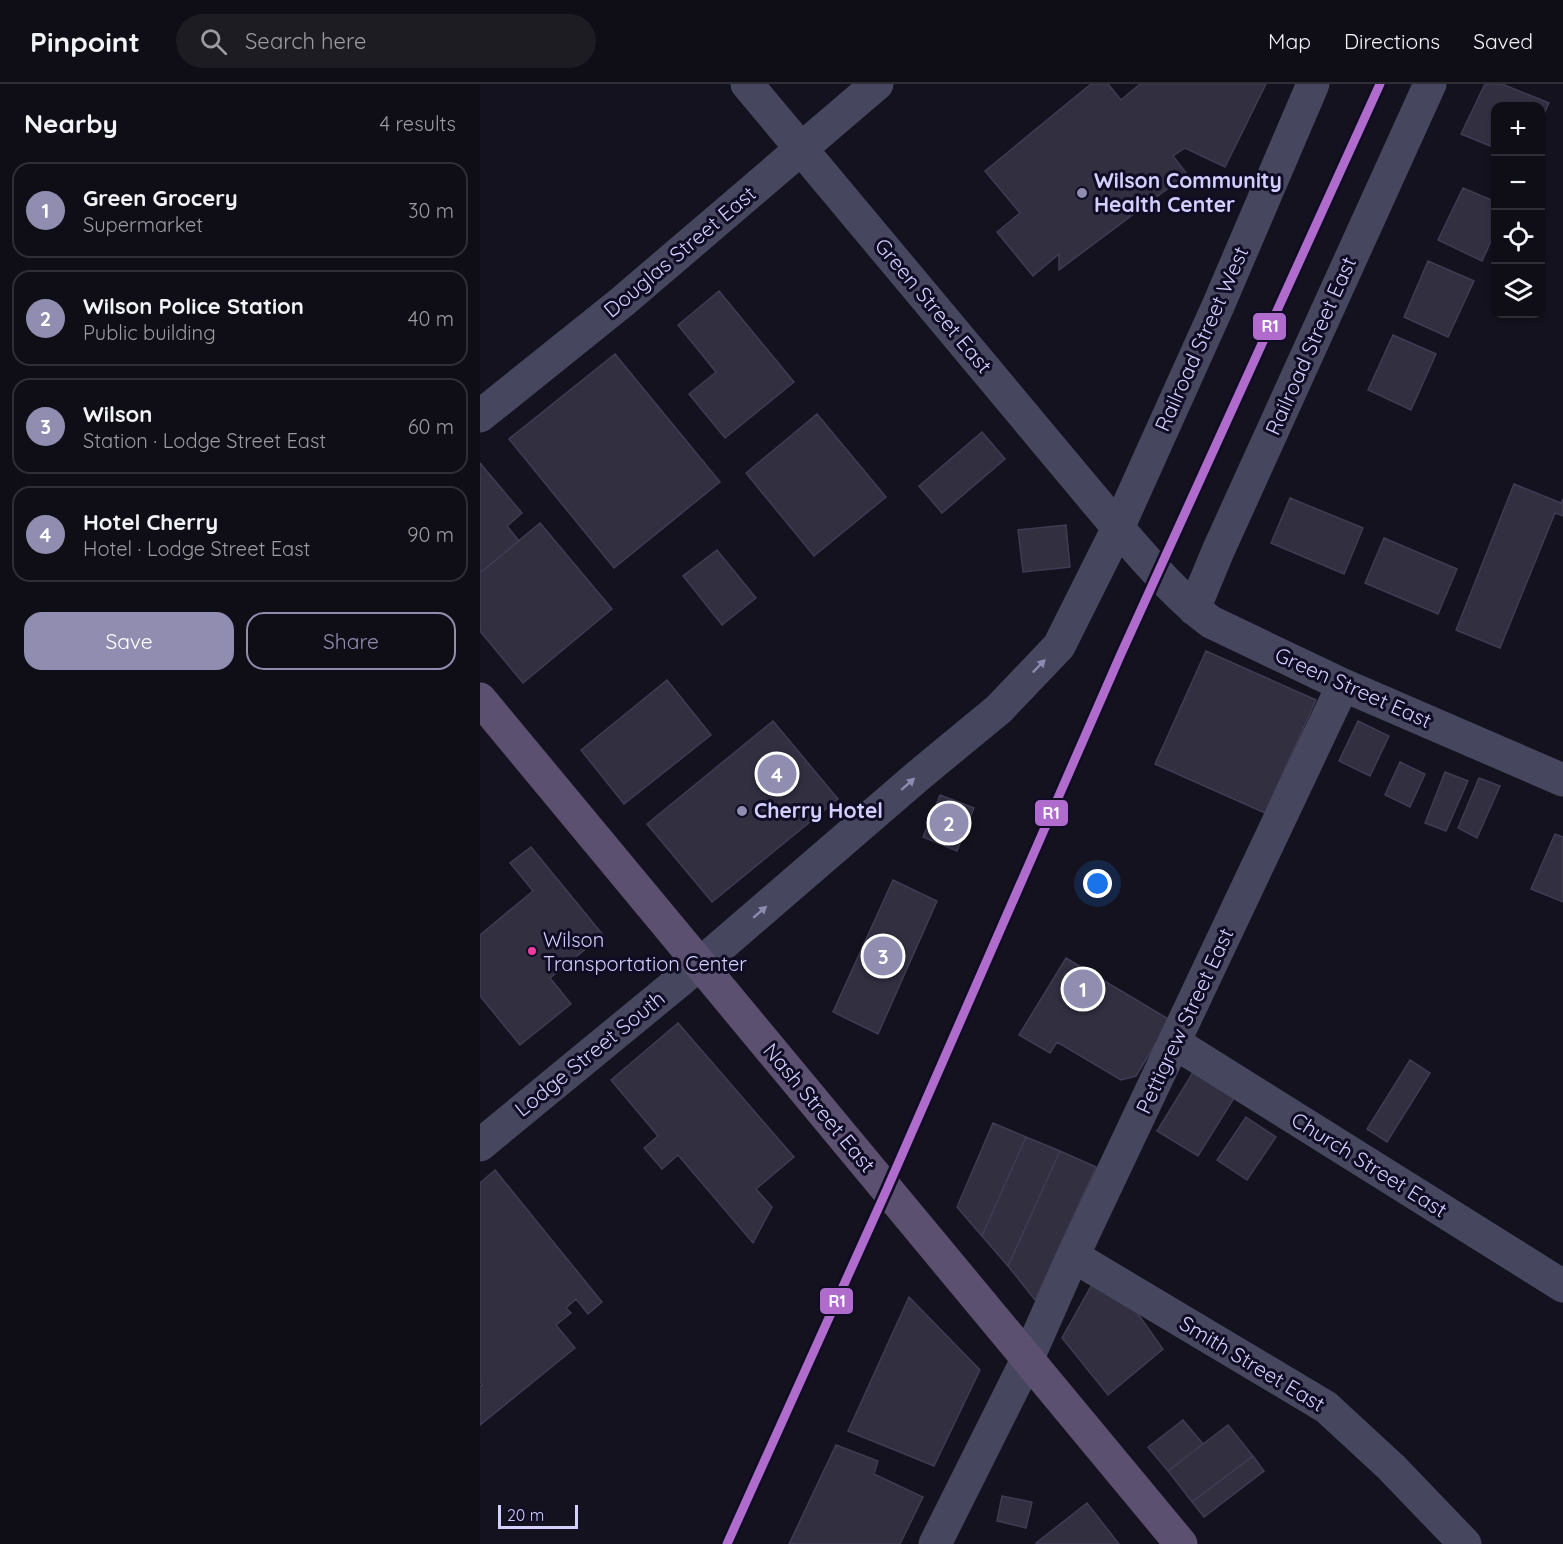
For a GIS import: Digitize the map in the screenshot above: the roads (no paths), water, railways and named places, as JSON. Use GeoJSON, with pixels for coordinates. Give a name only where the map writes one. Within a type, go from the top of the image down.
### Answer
{"type":"FeatureCollection","features":[{"type":"Feature","properties":{"kind":"main road","name":"Nash Street East"},"geometry":{"type":"LineString","coordinates":[[480,699],[1181,1544]]}},
{"type":"Feature","properties":{"kind":"street","name":"Green Street East"},"geometry":{"type":"LineString","coordinates":[[747,84],[1118,528],[1157,573],[1194,609],[1211,622],[1344,685],[1563,780]]}},
{"type":"Feature","properties":{"kind":"street","name":"Douglas Street East"},"geometry":{"type":"LineString","coordinates":[[480,416],[622,302],[877,84]]}},
{"type":"Feature","properties":{"kind":"street","name":"Railroad Street West"},"geometry":{"type":"LineString","coordinates":[[700,964],[1007,701],[1059,646],[1118,528],[1313,84]]}},
{"type":"Feature","properties":{"kind":"street","name":"Railroad Street East"},"geometry":{"type":"LineString","coordinates":[[1194,609],[1218,551],[1430,84]]}},
{"type":"Feature","properties":{"kind":"street","name":"Pettigrew Street East"},"geometry":{"type":"LineString","coordinates":[[935,1544],[1028,1358],[1073,1256],[1344,685]]}},
{"type":"Feature","properties":{"kind":"street","name":"Lodge Street South"},"geometry":{"type":"LineString","coordinates":[[480,1145],[700,964]]}},
{"type":"Feature","properties":{"kind":"street","name":"Church Street East"},"geometry":{"type":"LineString","coordinates":[[1175,1043],[1563,1286]]}},
{"type":"Feature","properties":{"kind":"street","name":"Smith Street East"},"geometry":{"type":"LineString","coordinates":[[1073,1256],[1326,1407],[1391,1467],[1465,1544]]}},
{"type":"Feature","properties":{"kind":"place","name":"Wilson Community Health Center"},"geometry":{"type":"Point","coordinates":[1082,193]}},
{"type":"Feature","properties":{"kind":"place","name":"Hotel Cherry"},"geometry":{"type":"Point","coordinates":[777,774]}},
{"type":"Feature","properties":{"kind":"place","name":"Cherry Hotel"},"geometry":{"type":"Point","coordinates":[742,811]}},
{"type":"Feature","properties":{"kind":"place","name":"Wilson Police Station"},"geometry":{"type":"Point","coordinates":[949,823]}},
{"type":"Feature","properties":{"kind":"place","name":"Wilson Transportation Center"},"geometry":{"type":"Point","coordinates":[532,951]}},
{"type":"Feature","properties":{"kind":"place","name":"Wilson"},"geometry":{"type":"Point","coordinates":[883,956]}},
{"type":"Feature","properties":{"kind":"place","name":"Green Grocery"},"geometry":{"type":"Point","coordinates":[1083,989]}}]}
